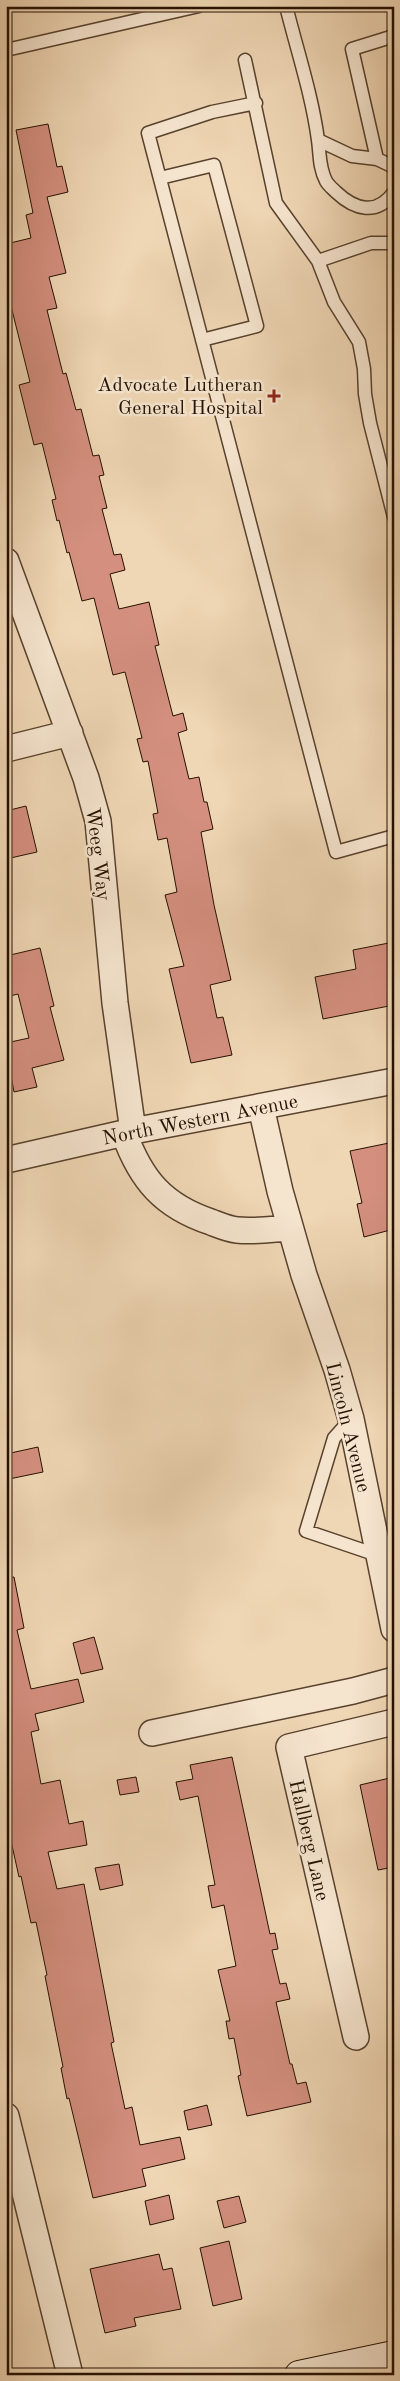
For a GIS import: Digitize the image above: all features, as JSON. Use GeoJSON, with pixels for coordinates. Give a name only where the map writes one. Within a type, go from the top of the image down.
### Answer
{"type":"FeatureCollection","features":[{"type":"Feature","properties":{"kind":"main road"},"geometry":{"type":"LineString","coordinates":[[299,2375],[394,2356]]}},
{"type":"Feature","properties":{"kind":"street","name":"Weeg Way"},"geometry":{"type":"LineString","coordinates":[[6,561],[36,647],[86,778],[98,821],[129,1132]]}},
{"type":"Feature","properties":{"kind":"street"},"geometry":{"type":"LineString","coordinates":[[6,749],[70,733]]}},
{"type":"Feature","properties":{"kind":"street","name":"North Western Avenue"},"geometry":{"type":"LineString","coordinates":[[6,1160],[129,1132],[394,1082]]}},
{"type":"Feature","properties":{"kind":"street","name":"Lincoln Avenue"},"geometry":{"type":"LineString","coordinates":[[261,1107],[290,1228],[351,1419],[394,1629]]}},
{"type":"Feature","properties":{"kind":"street"},"geometry":{"type":"LineString","coordinates":[[129,1132],[131,1153],[147,1181],[166,1200],[194,1217],[236,1230],[290,1228]]}},
{"type":"Feature","properties":{"kind":"street"},"geometry":{"type":"LineString","coordinates":[[152,1733],[353,1691],[394,1680]]}},
{"type":"Feature","properties":{"kind":"street"},"geometry":{"type":"LineString","coordinates":[[353,1691],[364,1729]]}},
{"type":"Feature","properties":{"kind":"street","name":"Hallberg Lane"},"geometry":{"type":"LineString","coordinates":[[356,2037],[289,1747],[394,1722]]}},
{"type":"Feature","properties":{"kind":"street"},"geometry":{"type":"LineString","coordinates":[[6,2116],[70,2375]]}},
{"type":"Feature","properties":{"kind":"lane"},"geometry":{"type":"LineString","coordinates":[[6,50],[199,6]]}},
{"type":"Feature","properties":{"kind":"lane"},"geometry":{"type":"LineString","coordinates":[[286,6],[318,140],[320,164],[326,182],[342,198],[357,208],[378,206],[388,200],[394,192]]}},
{"type":"Feature","properties":{"kind":"lane"},"geometry":{"type":"LineString","coordinates":[[377,159],[352,49],[394,36]]}},
{"type":"Feature","properties":{"kind":"lane"},"geometry":{"type":"LineString","coordinates":[[245,60],[256,103],[276,203],[318,261],[334,302],[358,342],[364,369],[365,394],[370,423],[394,517]]}},
{"type":"Feature","properties":{"kind":"lane"},"geometry":{"type":"LineString","coordinates":[[256,103],[212,112],[148,133],[336,852],[394,836]]}},
{"type":"Feature","properties":{"kind":"lane"},"geometry":{"type":"LineString","coordinates":[[318,140],[352,156],[377,159],[394,167]]}},
{"type":"Feature","properties":{"kind":"lane"},"geometry":{"type":"LineString","coordinates":[[160,178],[214,165],[257,326],[202,340]]}},
{"type":"Feature","properties":{"kind":"lane"},"geometry":{"type":"LineString","coordinates":[[318,261],[371,243],[394,243]]}},
{"type":"Feature","properties":{"kind":"lane"},"geometry":{"type":"LineString","coordinates":[[351,1419],[334,1438],[306,1530],[378,1556]]}},
{"type":"Feature","properties":{"kind":"building"},"geometry":{"type":"Polygon","coordinates":[[[48,124],[57,167],[62,166],[68,192],[47,197],[66,273],[49,277],[57,308],[47,310],[63,374],[66,373],[76,410],[81,409],[93,456],[99,455],[104,475],[99,476],[107,508],[102,509],[114,555],[121,554],[125,570],[110,574],[119,609],[149,602],[159,645],[155,646],[173,716],[183,713],[187,730],[178,733],[189,779],[199,777],[204,802],[207,802],[213,829],[201,832],[214,905],[231,980],[210,985],[217,1018],[223,1017],[232,1055],[191,1063],[169,969],[184,966],[165,895],[177,892],[167,838],[158,840],[153,814],[158,813],[148,761],[143,762],[137,739],[142,738],[125,672],[113,675],[94,598],[82,601],[59,520],[57,521],[52,500],[56,499],[42,443],[34,445],[19,385],[30,382],[6,286],[6,244],[31,238],[26,215],[33,213],[16,130],[48,124]]]}},
{"type":"Feature","properties":{"kind":"building"},"geometry":{"type":"Polygon","coordinates":[[[26,806],[37,852],[6,859],[6,811],[26,806]]]}},
{"type":"Feature","properties":{"kind":"building"},"geometry":{"type":"Polygon","coordinates":[[[394,942],[394,1005],[323,1019],[315,977],[356,969],[353,950],[394,942]]]}},
{"type":"Feature","properties":{"kind":"building"},"geometry":{"type":"Polygon","coordinates":[[[40,948],[54,1006],[50,1007],[64,1060],[32,1068],[37,1087],[14,1092],[11,1076],[6,1077],[6,1043],[29,1038],[18,994],[6,997],[6,956],[40,948]]]}},
{"type":"Feature","properties":{"kind":"building"},"geometry":{"type":"Polygon","coordinates":[[[389,1143],[391,1151],[394,1150],[394,1229],[364,1237],[357,1204],[362,1203],[350,1151],[389,1143]]]}},
{"type":"Feature","properties":{"kind":"building"},"geometry":{"type":"Polygon","coordinates":[[[38,1447],[43,1472],[9,1479],[6,1454],[38,1447]]]}},
{"type":"Feature","properties":{"kind":"building"},"geometry":{"type":"Polygon","coordinates":[[[14,1577],[24,1628],[17,1630],[31,1689],[78,1679],[84,1702],[35,1714],[39,1730],[31,1732],[41,1784],[60,1780],[69,1824],[83,1821],[87,1845],[48,1852],[57,1889],[84,1884],[114,2042],[111,2043],[125,2109],[132,2107],[140,2145],[180,2137],[185,2159],[142,2169],[146,2186],[93,2198],[69,2098],[67,2099],[61,2068],[63,2067],[45,1976],[47,1975],[36,1922],[31,1923],[9,1832],[6,1832],[6,1578],[14,1577]]]}},
{"type":"Feature","properties":{"kind":"building"},"geometry":{"type":"Polygon","coordinates":[[[94,1637],[103,1669],[81,1674],[73,1643],[94,1637]]]}},
{"type":"Feature","properties":{"kind":"building"},"geometry":{"type":"Polygon","coordinates":[[[232,1757],[270,1934],[275,1933],[278,1949],[272,1950],[280,1984],[286,1983],[290,1999],[276,2002],[290,2064],[292,2064],[297,2084],[306,2082],[311,2102],[247,2116],[238,2076],[241,2075],[234,2038],[229,2039],[226,2021],[230,2021],[218,1970],[236,1966],[224,1905],[212,1908],[208,1886],[215,1885],[198,1796],[180,1800],[176,1782],[193,1779],[190,1765],[232,1757]]]}},
{"type":"Feature","properties":{"kind":"building"},"geometry":{"type":"Polygon","coordinates":[[[136,1777],[139,1792],[120,1795],[117,1780],[136,1777]]]}},
{"type":"Feature","properties":{"kind":"building"},"geometry":{"type":"Polygon","coordinates":[[[394,1777],[394,1867],[378,1870],[360,1785],[394,1777]]]}},
{"type":"Feature","properties":{"kind":"building"},"geometry":{"type":"Polygon","coordinates":[[[119,1864],[123,1885],[100,1890],[95,1868],[119,1864]]]}},
{"type":"Feature","properties":{"kind":"building"},"geometry":{"type":"Polygon","coordinates":[[[207,2105],[212,2125],[188,2130],[184,2111],[207,2105]]]}},
{"type":"Feature","properties":{"kind":"building"},"geometry":{"type":"Polygon","coordinates":[[[169,2195],[174,2219],[150,2225],[145,2201],[169,2195]]]}},
{"type":"Feature","properties":{"kind":"building"},"geometry":{"type":"Polygon","coordinates":[[[239,2196],[246,2222],[224,2228],[217,2201],[239,2196]]]}},
{"type":"Feature","properties":{"kind":"building"},"geometry":{"type":"Polygon","coordinates":[[[229,2241],[242,2299],[213,2306],[200,2248],[229,2241]]]}},
{"type":"Feature","properties":{"kind":"building"},"geometry":{"type":"Polygon","coordinates":[[[159,2254],[163,2270],[172,2268],[181,2309],[134,2318],[136,2326],[105,2333],[90,2269],[159,2254]]]}},
{"type":"Feature","properties":{"kind":"place","name":"Advocate Lutheran General Hospital"},"geometry":{"type":"Point","coordinates":[274,396]}}]}
